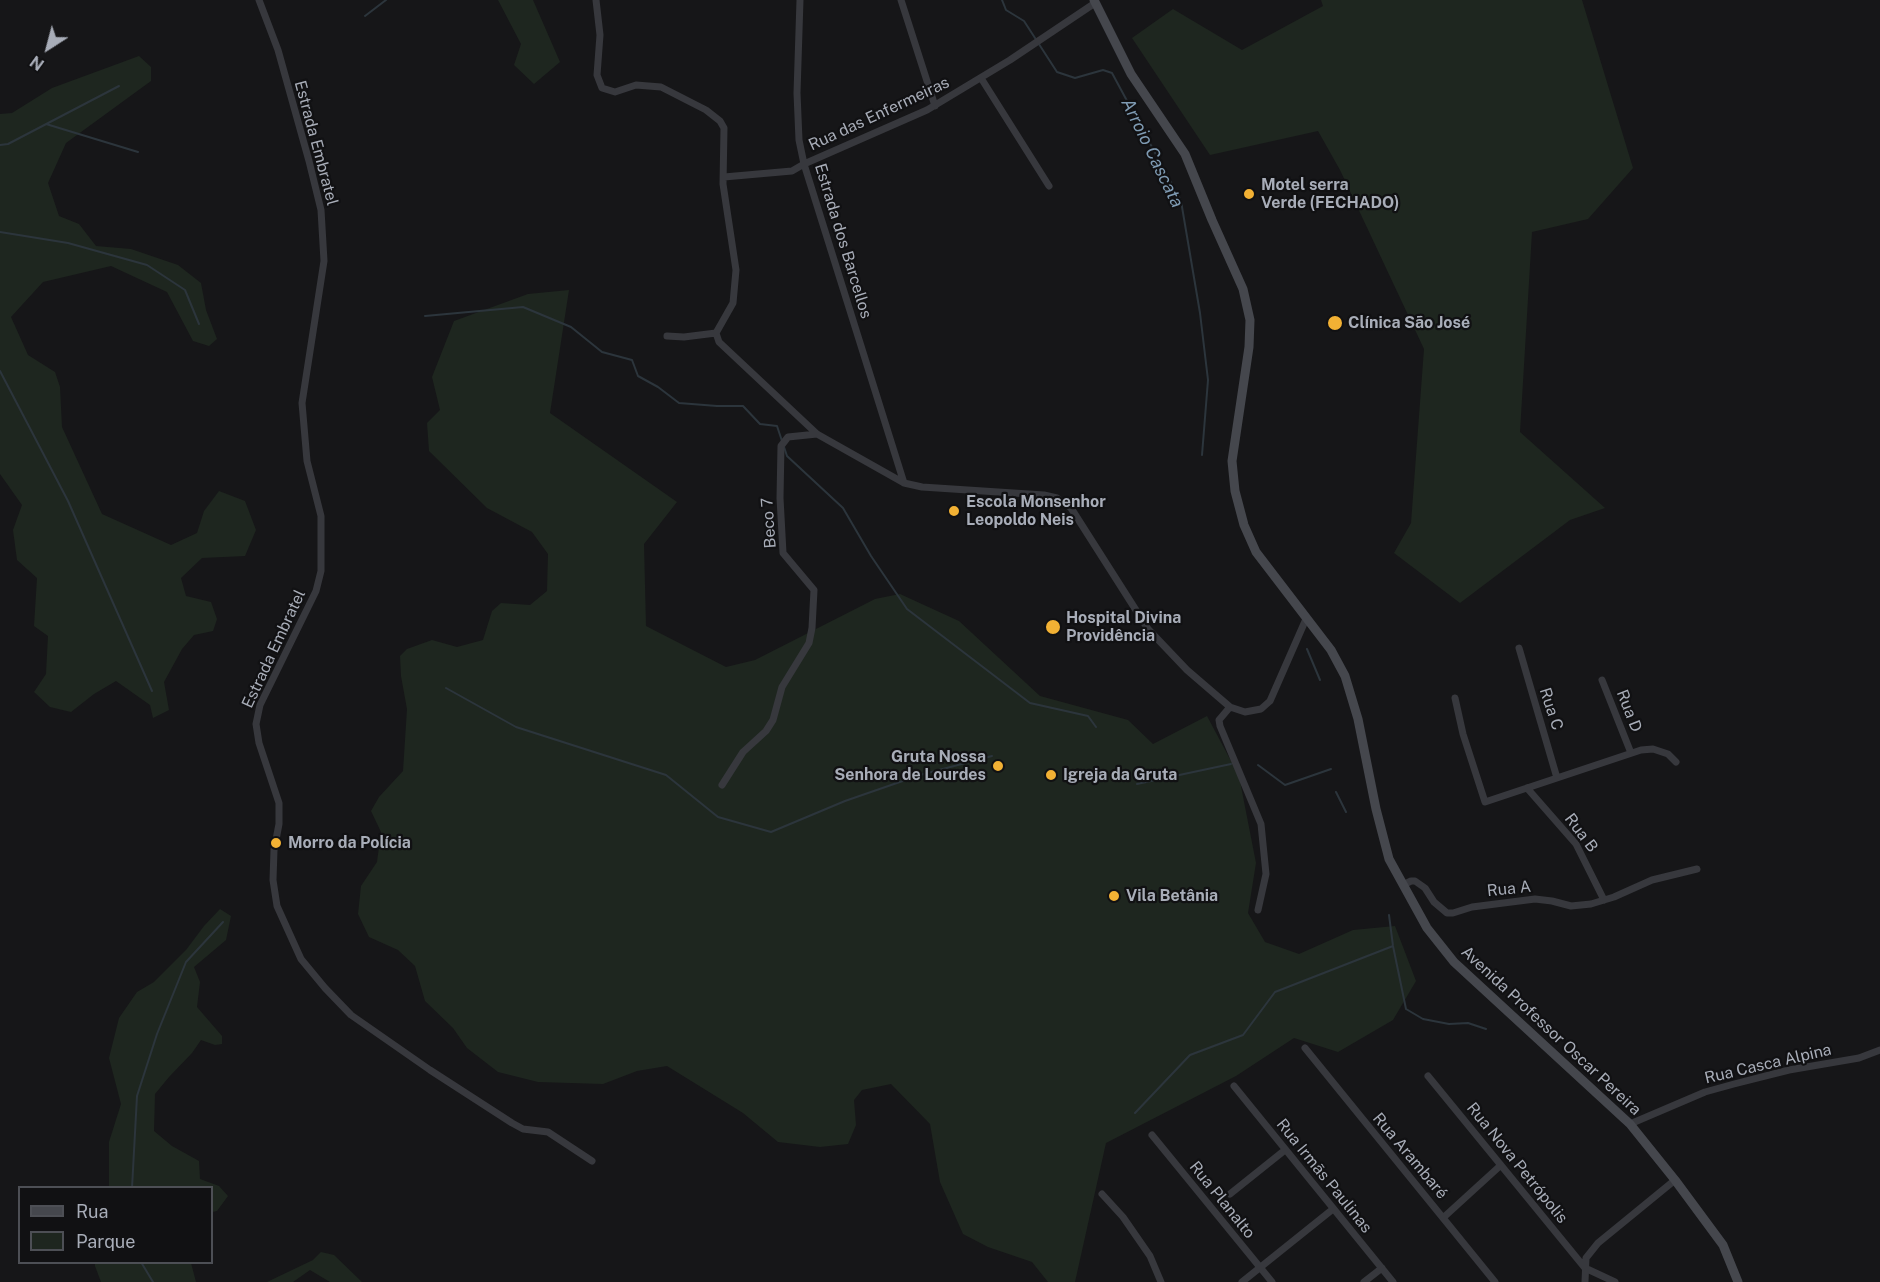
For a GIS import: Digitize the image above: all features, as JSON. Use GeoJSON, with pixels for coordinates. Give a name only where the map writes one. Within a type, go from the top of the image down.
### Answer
{"type":"FeatureCollection","features":[{"type":"Feature","properties":{"kind":"main road","name":"Avenida Professor Oscar Pereira"},"geometry":{"type":"LineString","coordinates":[[1094,1],[1131,74],[1185,154],[1244,289],[1250,320],[1249,347],[1232,461],[1235,491],[1244,525],[1256,552],[1331,650],[1345,676],[1358,719],[1376,809],[1389,859],[1427,928],[1454,962],[1630,1124],[1723,1245],[1738,1282]]}},
{"type":"Feature","properties":{"kind":"street","name":"Estrada Embratel"},"geometry":{"type":"LineString","coordinates":[[259,0],[278,50],[309,160],[321,210],[324,261],[302,403],[307,461],[321,516],[321,571],[316,591],[260,705],[256,724],[256,734],[279,803],[273,880],[277,906],[301,958],[351,1015],[430,1070],[524,1129],[548,1132],[592,1161]]}},
{"type":"Feature","properties":{"kind":"street"},"geometry":{"type":"LineString","coordinates":[[596,0],[600,35],[597,75],[602,88],[615,92],[636,85],[655,86],[669,90],[706,110],[720,121],[724,128],[726,207],[736,270],[733,303],[716,333],[719,342],[817,434],[904,483],[922,487],[1044,495],[1057,498],[1071,508],[1148,629],[1187,670],[1230,707],[1245,712],[1261,709],[1270,701],[1306,619]]}},
{"type":"Feature","properties":{"kind":"street","name":"Estrada dos Barcellos"},"geometry":{"type":"LineString","coordinates":[[800,0],[796,93],[799,140],[804,164],[904,483]]}},
{"type":"Feature","properties":{"kind":"street"},"geometry":{"type":"LineString","coordinates":[[901,0],[935,106]]}},
{"type":"Feature","properties":{"kind":"street","name":"Rua das Enfermeiras"},"geometry":{"type":"LineString","coordinates":[[724,177],[792,171],[935,106],[981,78],[1094,1]]}},
{"type":"Feature","properties":{"kind":"street"},"geometry":{"type":"LineString","coordinates":[[981,78],[1049,186]]}},
{"type":"Feature","properties":{"kind":"street"},"geometry":{"type":"LineString","coordinates":[[667,336],[716,333]]}},
{"type":"Feature","properties":{"kind":"street","name":"Beco 7"},"geometry":{"type":"LineString","coordinates":[[722,785],[743,752],[766,731],[773,720],[782,687],[809,643],[814,590],[783,553],[780,507],[781,446],[789,437],[817,434]]}},
{"type":"Feature","properties":{"kind":"street","name":"Rua C"},"geometry":{"type":"LineString","coordinates":[[1519,648],[1557,778]]}},
{"type":"Feature","properties":{"kind":"street","name":"Rua D"},"geometry":{"type":"LineString","coordinates":[[1602,680],[1631,753]]}},
{"type":"Feature","properties":{"kind":"street"},"geometry":{"type":"LineString","coordinates":[[1455,698],[1463,734],[1485,802],[1631,753],[1653,749],[1668,754],[1676,762]]}},
{"type":"Feature","properties":{"kind":"street"},"geometry":{"type":"LineString","coordinates":[[1230,707],[1219,720],[1220,726],[1261,824],[1266,874],[1258,910]]}},
{"type":"Feature","properties":{"kind":"street","name":"Rua B"},"geometry":{"type":"LineString","coordinates":[[1527,788],[1576,844],[1604,900]]}},
{"type":"Feature","properties":{"kind":"street","name":"Rua A"},"geometry":{"type":"LineString","coordinates":[[1403,885],[1415,881],[1425,888],[1434,902],[1447,913],[1453,913],[1472,907],[1535,899],[1571,906],[1591,904],[1652,880],[1697,869]]}},
{"type":"Feature","properties":{"kind":"street","name":"Rua Arambaré"},"geometry":{"type":"LineString","coordinates":[[1305,1048],[1495,1282]]}},
{"type":"Feature","properties":{"kind":"street","name":"Rua Casca Alpina"},"geometry":{"type":"LineString","coordinates":[[1630,1124],[1705,1092],[1789,1070],[1859,1058],[1880,1050]]}},
{"type":"Feature","properties":{"kind":"street","name":"Rua Nova Petrópolis"},"geometry":{"type":"LineString","coordinates":[[1428,1076],[1585,1268]]}},
{"type":"Feature","properties":{"kind":"street","name":"Rua Irmãs Paulinas"},"geometry":{"type":"LineString","coordinates":[[1234,1086],[1393,1282]]}},
{"type":"Feature","properties":{"kind":"street","name":"Rua Planalto"},"geometry":{"type":"LineString","coordinates":[[1152,1135],[1272,1282]]}},
{"type":"Feature","properties":{"kind":"street"},"geometry":{"type":"LineString","coordinates":[[1230,1194],[1285,1150]]}},
{"type":"Feature","properties":{"kind":"street"},"geometry":{"type":"LineString","coordinates":[[1443,1217],[1501,1165]]}},
{"type":"Feature","properties":{"kind":"street"},"geometry":{"type":"LineString","coordinates":[[1585,1282],[1586,1258],[1598,1243],[1675,1180]]}},
{"type":"Feature","properties":{"kind":"street"},"geometry":{"type":"LineString","coordinates":[[1102,1194],[1123,1217],[1150,1256],[1161,1282]]}},
{"type":"Feature","properties":{"kind":"street"},"geometry":{"type":"LineString","coordinates":[[1242,1282],[1333,1209]]}},
{"type":"Feature","properties":{"kind":"street"},"geometry":{"type":"LineString","coordinates":[[1364,1282],[1382,1268]]}},
{"type":"Feature","properties":{"kind":"street"},"geometry":{"type":"LineString","coordinates":[[1585,1268],[1615,1282]]}},
{"type":"Feature","properties":{"kind":"green space"},"geometry":{"type":"Polygon","coordinates":[[[498,0],[533,0],[560,62],[534,84],[514,65],[521,44],[498,0]]]}},
{"type":"Feature","properties":{"kind":"green space"},"geometry":{"type":"Polygon","coordinates":[[[1321,0],[1582,0],[1633,168],[1588,219],[1532,232],[1520,432],[1605,508],[1570,520],[1460,603],[1394,553],[1411,523],[1424,349],[1340,170],[1318,131],[1210,155],[1132,38],[1173,9],[1242,50],[1323,6],[1321,0]]]}},
{"type":"Feature","properties":{"kind":"green space"},"geometry":{"type":"Polygon","coordinates":[[[139,56],[151,67],[151,81],[66,143],[48,183],[59,216],[79,224],[96,246],[131,249],[178,265],[201,283],[206,310],[217,339],[209,346],[193,341],[167,292],[111,266],[43,282],[11,317],[28,355],[55,372],[60,387],[62,427],[102,514],[171,545],[197,533],[204,511],[219,491],[245,501],[256,530],[245,556],[202,558],[181,578],[186,596],[211,602],[217,619],[213,631],[194,635],[182,649],[164,682],[169,710],[153,718],[150,705],[116,681],[71,712],[50,707],[34,692],[46,674],[48,636],[34,626],[37,578],[17,560],[13,530],[22,505],[0,474],[0,114],[12,113],[52,88],[139,56]]]}},
{"type":"Feature","properties":{"kind":"green space"},"geometry":{"type":"Polygon","coordinates":[[[569,290],[550,413],[677,502],[644,544],[646,626],[726,667],[755,660],[875,599],[900,594],[959,621],[1040,696],[1128,720],[1153,744],[1207,716],[1239,776],[1256,863],[1248,913],[1265,942],[1299,954],[1353,930],[1395,926],[1416,981],[1393,1020],[1338,1052],[1294,1038],[1236,1076],[1106,1143],[1075,1282],[1048,1282],[1032,1262],[988,1247],[963,1234],[940,1182],[930,1124],[891,1084],[862,1090],[854,1100],[856,1125],[848,1144],[820,1147],[778,1142],[743,1113],[667,1066],[637,1071],[603,1084],[538,1082],[498,1072],[467,1048],[453,1028],[425,1001],[415,966],[398,950],[369,937],[358,914],[361,886],[377,862],[381,832],[371,811],[379,797],[403,771],[407,709],[400,656],[407,649],[432,640],[457,647],[483,640],[492,611],[501,603],[530,605],[547,591],[548,554],[532,532],[487,508],[429,451],[427,423],[440,410],[432,377],[454,321],[528,294],[569,290]]]}},
{"type":"Feature","properties":{"kind":"green space"},"geometry":{"type":"Polygon","coordinates":[[[220,909],[231,916],[226,940],[194,967],[200,982],[197,1007],[222,1036],[222,1044],[215,1045],[201,1040],[155,1094],[154,1131],[172,1146],[199,1161],[200,1179],[219,1186],[228,1196],[217,1211],[213,1212],[213,1186],[109,1186],[109,1142],[121,1104],[109,1058],[119,1018],[137,992],[154,982],[186,950],[220,909]]]}},
{"type":"Feature","properties":{"kind":"green space"},"geometry":{"type":"Polygon","coordinates":[[[321,1252],[334,1255],[362,1282],[330,1282],[310,1270],[293,1282],[267,1282],[313,1260],[321,1252]]]}},
{"type":"Feature","properties":{"kind":"green space"},"geometry":{"type":"Polygon","coordinates":[[[95,1264],[191,1264],[196,1282],[101,1282],[95,1264]]]}},
{"type":"Feature","properties":{"kind":"waterway"},"geometry":{"type":"LineString","coordinates":[[365,16],[386,0]]}},
{"type":"Feature","properties":{"kind":"waterway","name":"Arroio Cascata"},"geometry":{"type":"LineString","coordinates":[[1002,0],[1006,10],[1024,21],[1057,72],[1075,78],[1103,70],[1112,73],[1181,201],[1200,313],[1208,380],[1202,455]]}},
{"type":"Feature","properties":{"kind":"waterway"},"geometry":{"type":"LineString","coordinates":[[0,145],[8,144],[119,86]]}},
{"type":"Feature","properties":{"kind":"waterway"},"geometry":{"type":"LineString","coordinates":[[46,124],[138,152]]}},
{"type":"Feature","properties":{"kind":"waterway"},"geometry":{"type":"LineString","coordinates":[[0,232],[68,243],[147,265],[185,290],[199,324]]}},
{"type":"Feature","properties":{"kind":"waterway"},"geometry":{"type":"LineString","coordinates":[[425,316],[523,307],[571,327],[602,352],[632,360],[638,376],[658,387],[679,403],[743,406],[760,424],[777,426],[787,456],[843,508],[871,556],[907,609],[1030,703],[1088,716],[1096,727]]}},
{"type":"Feature","properties":{"kind":"waterway"},"geometry":{"type":"LineString","coordinates":[[0,371],[68,501],[152,691]]}},
{"type":"Feature","properties":{"kind":"waterway","name":"Arroio Cascata"},"geometry":{"type":"LineString","coordinates":[[1307,649],[1320,680]]}},
{"type":"Feature","properties":{"kind":"waterway"},"geometry":{"type":"LineString","coordinates":[[446,688],[516,727],[666,775],[718,817],[771,832],[845,801],[920,775],[992,756]]}},
{"type":"Feature","properties":{"kind":"waterway"},"geometry":{"type":"LineString","coordinates":[[1137,784],[1231,764]]}},
{"type":"Feature","properties":{"kind":"waterway"},"geometry":{"type":"LineString","coordinates":[[1258,765],[1285,785],[1331,769]]}},
{"type":"Feature","properties":{"kind":"waterway","name":"Arroio Cascata"},"geometry":{"type":"LineString","coordinates":[[1336,792],[1346,812]]}},
{"type":"Feature","properties":{"kind":"waterway","name":"Arroio Cascata"},"geometry":{"type":"LineString","coordinates":[[1389,915],[1406,1009],[1423,1019],[1449,1024],[1468,1023],[1486,1029]]}},
{"type":"Feature","properties":{"kind":"waterway"},"geometry":{"type":"LineString","coordinates":[[132,1186],[137,1096],[157,1034],[186,962],[223,922]]}},
{"type":"Feature","properties":{"kind":"waterway"},"geometry":{"type":"LineString","coordinates":[[1135,1113],[1190,1055],[1243,1035],[1275,992],[1393,946]]}},
{"type":"Feature","properties":{"kind":"waterway"},"geometry":{"type":"LineString","coordinates":[[142,1264],[153,1282]]}},
{"type":"Feature","properties":{"kind":"place","name":"Motel serra Verde (FECHADO)"},"geometry":{"type":"Point","coordinates":[1249,194]}},
{"type":"Feature","properties":{"kind":"place","name":"Clínica São José"},"geometry":{"type":"Point","coordinates":[1335,323]}},
{"type":"Feature","properties":{"kind":"place","name":"Escola Monsenhor Leopoldo Neis"},"geometry":{"type":"Point","coordinates":[954,511]}},
{"type":"Feature","properties":{"kind":"place","name":"Hospital Divina Providência"},"geometry":{"type":"Point","coordinates":[1053,627]}},
{"type":"Feature","properties":{"kind":"place","name":"Gruta Nossa Senhora de Lourdes"},"geometry":{"type":"Point","coordinates":[998,766]}},
{"type":"Feature","properties":{"kind":"place","name":"Igreja da Gruta"},"geometry":{"type":"Point","coordinates":[1051,775]}},
{"type":"Feature","properties":{"kind":"place","name":"Morro da Polícia"},"geometry":{"type":"Point","coordinates":[276,843]}},
{"type":"Feature","properties":{"kind":"place","name":"Vila Betânia"},"geometry":{"type":"Point","coordinates":[1114,896]}}]}
